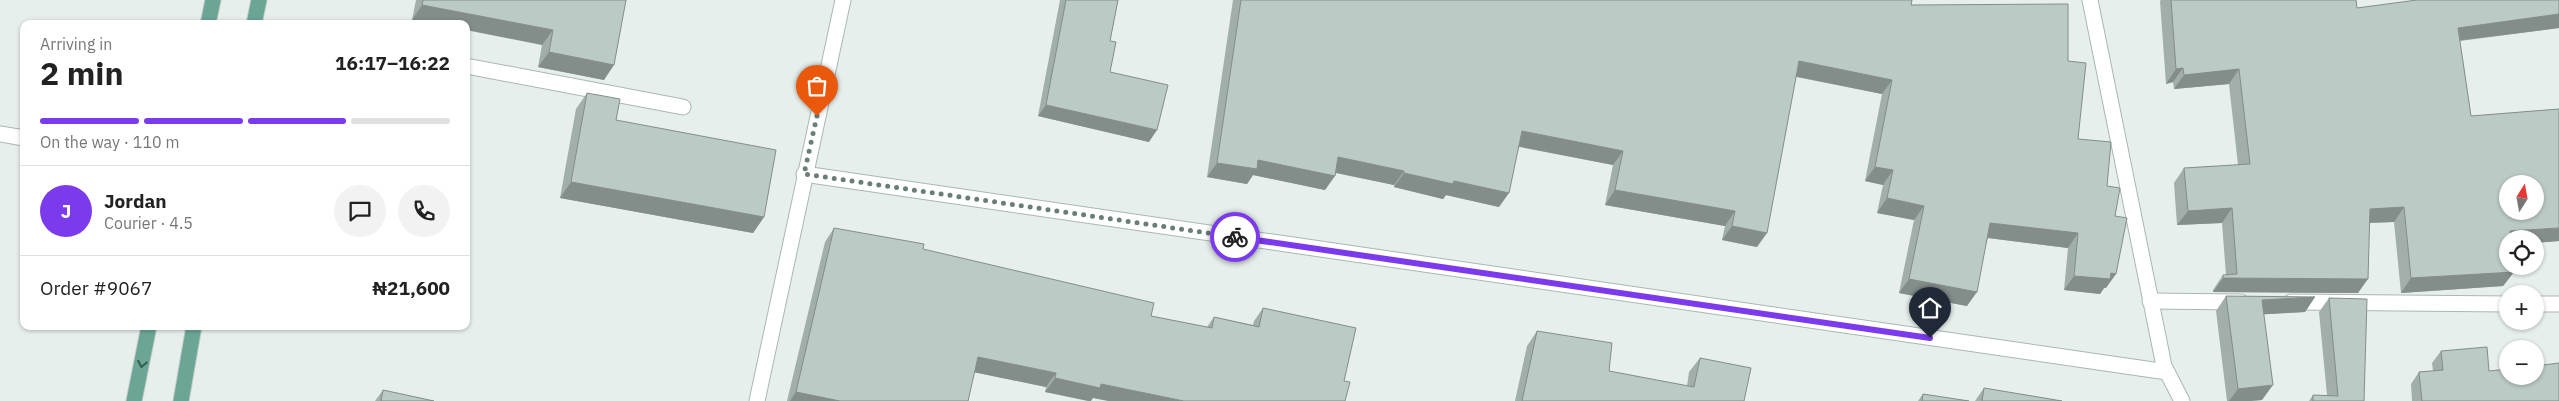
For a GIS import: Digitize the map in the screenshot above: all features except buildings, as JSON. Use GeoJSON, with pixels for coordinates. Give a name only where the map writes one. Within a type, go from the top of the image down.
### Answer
{"type":"FeatureCollection","features":[{"type":"Feature","properties":{"kind":"main road"},"geometry":{"type":"LineString","coordinates":[[209,20],[213,0]]}},
{"type":"Feature","properties":{"kind":"main road"},"geometry":{"type":"LineString","coordinates":[[255,20],[259,0]]}},
{"type":"Feature","properties":{"kind":"main road"},"geometry":{"type":"LineString","coordinates":[[134,401],[148,330]]}},
{"type":"Feature","properties":{"kind":"main road"},"geometry":{"type":"LineString","coordinates":[[181,401],[193,330]]}},
{"type":"Feature","properties":{"kind":"street"},"geometry":{"type":"LineString","coordinates":[[757,401],[804,174],[843,0]]}},
{"type":"Feature","properties":{"kind":"street"},"geometry":{"type":"LineString","coordinates":[[2090,0],[2150,301],[2167,372],[2182,401]]}},
{"type":"Feature","properties":{"kind":"street"},"geometry":{"type":"LineString","coordinates":[[470,67],[683,107]]}},
{"type":"Feature","properties":{"kind":"street"},"geometry":{"type":"LineString","coordinates":[[0,134],[20,137]]}},
{"type":"Feature","properties":{"kind":"street"},"geometry":{"type":"LineString","coordinates":[[804,174],[2167,372]]}},
{"type":"Feature","properties":{"kind":"street"},"geometry":{"type":"LineString","coordinates":[[2150,301],[2259,302]]}},
{"type":"Feature","properties":{"kind":"street"},"geometry":{"type":"LineString","coordinates":[[2279,302],[2499,304]]}},
{"type":"Feature","properties":{"kind":"street"},"geometry":{"type":"LineString","coordinates":[[2544,304],[2559,304]]}},
{"type":"Feature","properties":{"kind":"way so far"},"geometry":{"type":"LineString","coordinates":[[817,116],[804,174],[1235,237]]}},
{"type":"Feature","properties":{"kind":"route"},"geometry":{"type":"LineString","coordinates":[[1235,237],[1930,338]]}}]}
